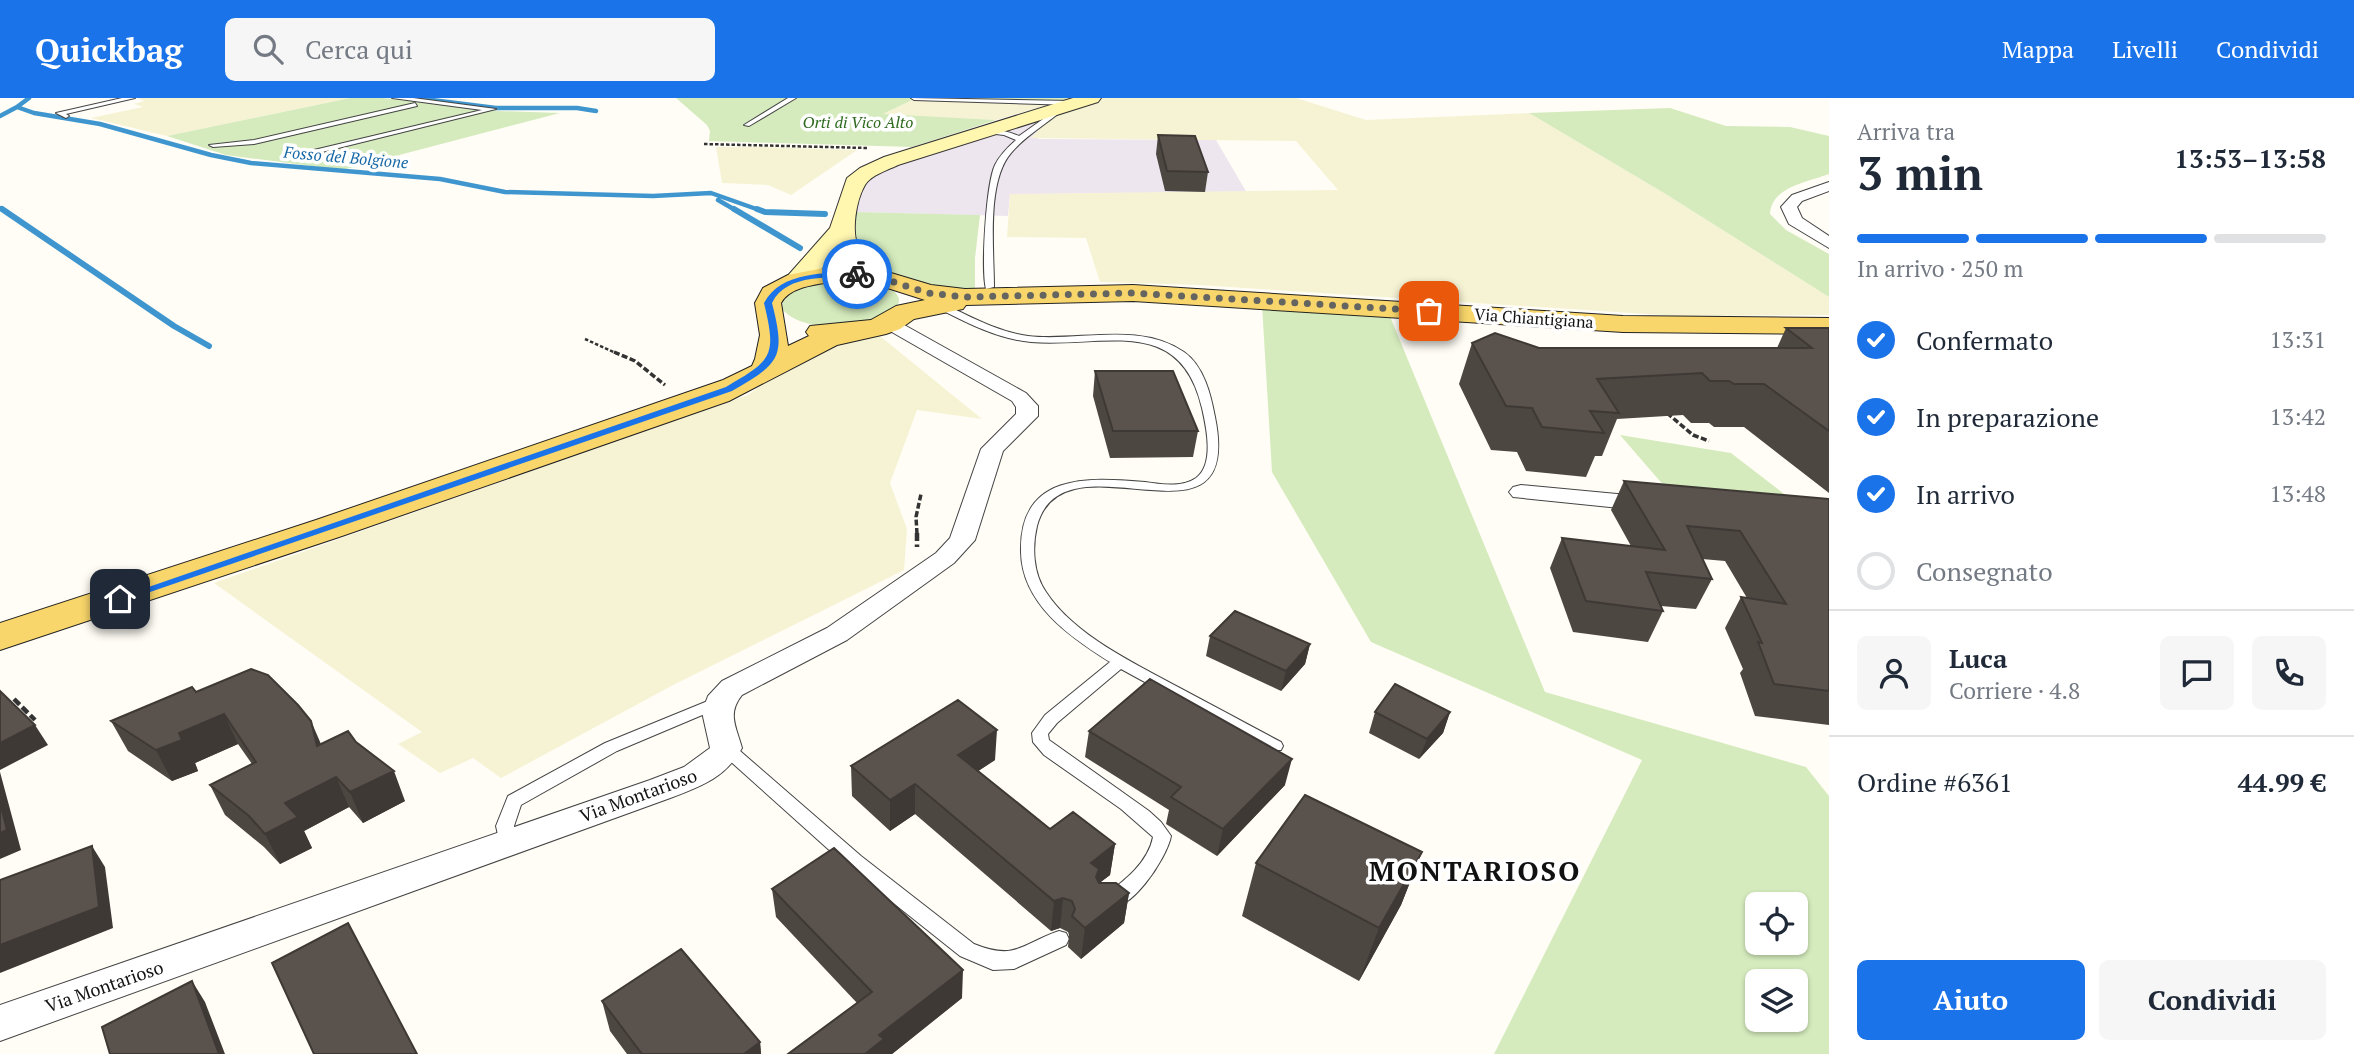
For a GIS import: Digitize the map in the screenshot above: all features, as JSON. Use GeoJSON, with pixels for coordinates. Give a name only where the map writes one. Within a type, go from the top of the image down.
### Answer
{"type":"FeatureCollection","features":[{"type":"Feature","properties":{"kind":"main road","name":"Via Chiantigiana"},"geometry":{"type":"LineString","coordinates":[[844,333],[797,328],[780,321],[770,312],[768,303],[772,294],[797,280],[839,274],[887,281],[939,295],[988,292],[1133,293],[1636,325],[1829,326]]}},
{"type":"Feature","properties":{"kind":"main road"},"geometry":{"type":"LineString","coordinates":[[887,281],[906,292],[911,302],[902,323]]}},
{"type":"Feature","properties":{"kind":"main road","name":"Via Chiantigiana"},"geometry":{"type":"LineString","coordinates":[[0,637],[290,542],[685,405],[739,385],[806,346],[844,333],[902,323],[941,306],[988,292]]}},
{"type":"Feature","properties":{"kind":"main road"},"geometry":{"type":"LineString","coordinates":[[765,368],[775,345],[775,325],[770,312]]}},
{"type":"Feature","properties":{"kind":"street"},"geometry":{"type":"LineString","coordinates":[[797,280],[841,230],[852,187],[867,172],[891,161],[983,132],[1019,132],[1069,105],[1092,98]]}},
{"type":"Feature","properties":{"kind":"street"},"geometry":{"type":"LineString","coordinates":[[1829,186],[1797,198],[1789,207],[1791,216],[1800,226],[1829,243]]}},
{"type":"Feature","properties":{"kind":"street"},"geometry":{"type":"LineString","coordinates":[[841,230],[849,255],[887,281]]}},
{"type":"Feature","properties":{"kind":"street"},"geometry":{"type":"LineString","coordinates":[[726,748],[717,717],[722,700],[732,688],[837,634],[945,558],[962,540],[992,449],[1023,423],[1028,413],[1024,402],[1012,392],[902,323]]}},
{"type":"Feature","properties":{"kind":"street"},"geometry":{"type":"LineString","coordinates":[[1521,492],[1672,506]]}},
{"type":"Feature","properties":{"kind":"street","name":"Via Montarioso"},"geometry":{"type":"LineString","coordinates":[[0,1023],[700,773],[718,763],[726,748]]}},
{"type":"Feature","properties":{"kind":"lane"},"geometry":{"type":"LineString","coordinates":[[66,116],[60,113],[132,98]]}},
{"type":"Feature","properties":{"kind":"lane"},"geometry":{"type":"LineString","coordinates":[[317,152],[493,109],[395,98]]}},
{"type":"Feature","properties":{"kind":"lane"},"geometry":{"type":"LineString","coordinates":[[747,125],[793,98]]}},
{"type":"Feature","properties":{"kind":"lane"},"geometry":{"type":"LineString","coordinates":[[914,98],[1069,105]]}},
{"type":"Feature","properties":{"kind":"lane"},"geometry":{"type":"LineString","coordinates":[[213,145],[254,142],[426,102]]}},
{"type":"Feature","properties":{"kind":"lane"},"geometry":{"type":"LineString","coordinates":[[988,292],[996,172],[1019,132]]}},
{"type":"Feature","properties":{"kind":"lane"},"geometry":{"type":"LineString","coordinates":[[941,306],[983,328],[1021,338],[1053,340],[1128,337],[1166,344],[1190,363],[1202,382],[1213,438],[1212,467],[1202,480],[1181,488],[1077,484],[1062,487],[1043,497],[1030,528],[1026,558],[1041,597],[1070,626],[1120,662],[1275,746]]}},
{"type":"Feature","properties":{"kind":"lane"},"geometry":{"type":"LineString","coordinates":[[1104,907],[1128,888],[1150,863],[1160,847],[1162,836],[1154,826],[1050,751],[1041,742],[1040,733],[1051,719],[1120,662]]}},
{"type":"Feature","properties":{"kind":"lane"},"geometry":{"type":"LineString","coordinates":[[507,843],[505,826],[514,801],[611,747],[722,700]]}},
{"type":"Feature","properties":{"kind":"lane"},"geometry":{"type":"LineString","coordinates":[[726,748],[854,861],[967,950],[993,961],[1014,960],[1059,939]]}},
{"type":"Feature","properties":{"kind":"path"},"geometry":{"type":"LineString","coordinates":[[704,144],[873,148]]}},
{"type":"Feature","properties":{"kind":"path"},"geometry":{"type":"LineString","coordinates":[[584,339],[635,361],[655,375],[685,405]]}},
{"type":"Feature","properties":{"kind":"path"},"geometry":{"type":"LineString","coordinates":[[1666,412],[1693,435],[1709,441]]}},
{"type":"Feature","properties":{"kind":"path"},"geometry":{"type":"LineString","coordinates":[[921,494],[916,530],[921,576]]}},
{"type":"Feature","properties":{"kind":"path"},"geometry":{"type":"LineString","coordinates":[[14,699],[35,720]]}},
{"type":"Feature","properties":{"kind":"shaded area"},"geometry":{"type":"Polygon","coordinates":[[[138,98],[350,98],[167,136],[91,118],[143,107],[134,104],[144,101],[138,98]]]}},
{"type":"Feature","properties":{"kind":"shaded area"},"geometry":{"type":"Polygon","coordinates":[[[1102,98],[1296,98],[1366,120],[1529,113],[1664,193],[1829,297],[1829,315],[1678,316],[1198,285],[1100,282],[1086,238],[1007,237],[1010,194],[1338,190],[1296,141],[1031,138],[1055,117],[1071,108],[1102,98]]]}},
{"type":"Feature","properties":{"kind":"shaded area"},"geometry":{"type":"Polygon","coordinates":[[[914,99],[1054,103],[996,120],[881,115],[914,99]]]}},
{"type":"Feature","properties":{"kind":"shaded area"},"geometry":{"type":"Polygon","coordinates":[[[1071,108],[1044,124],[1038,139],[1216,140],[1247,193],[1010,194],[1008,216],[854,212],[862,185],[877,171],[1071,108]]]}},
{"type":"Feature","properties":{"kind":"shaded area"},"geometry":{"type":"Polygon","coordinates":[[[716,147],[857,150],[791,195],[768,185],[722,183],[716,147]]]}},
{"type":"Feature","properties":{"kind":"shaded area"},"geometry":{"type":"Polygon","coordinates":[[[875,332],[982,419],[917,410],[890,483],[907,529],[904,570],[675,684],[501,778],[473,758],[440,773],[398,744],[422,732],[214,583],[748,395],[802,355],[875,332]]]}},
{"type":"Feature","properties":{"kind":"green space"},"geometry":{"type":"Polygon","coordinates":[[[350,98],[383,98],[498,111],[560,113],[342,170],[226,155],[167,136],[350,98]]]}},
{"type":"Feature","properties":{"kind":"green space","name":"Orti di Vico Alto"},"geometry":{"type":"Polygon","coordinates":[[[676,98],[1072,98],[1054,103],[914,99],[883,114],[996,120],[912,147],[709,141],[710,131],[707,125],[676,98]]]}},
{"type":"Feature","properties":{"kind":"green space"},"geometry":{"type":"Polygon","coordinates":[[[1670,108],[1726,126],[1790,127],[1829,136],[1829,174],[1784,192],[1777,197],[1770,214],[1786,230],[1829,254],[1829,297],[1664,193],[1529,113],[1670,108]]]}},
{"type":"Feature","properties":{"kind":"green space"},"geometry":{"type":"Polygon","coordinates":[[[854,212],[980,215],[975,258],[975,293],[910,281],[866,261],[853,251],[854,212]]]}},
{"type":"Feature","properties":{"kind":"green space"},"geometry":{"type":"Polygon","coordinates":[[[863,279],[889,288],[899,298],[896,308],[884,316],[842,326],[819,325],[798,320],[782,309],[783,296],[813,281],[863,279]]]}},
{"type":"Feature","properties":{"kind":"green space"},"geometry":{"type":"Polygon","coordinates":[[[1262,305],[1389,314],[1545,692],[1806,767],[1829,796],[1829,1054],[1494,1054],[1642,760],[1371,642],[1272,472],[1262,305]]]}},
{"type":"Feature","properties":{"kind":"green space"},"geometry":{"type":"Polygon","coordinates":[[[1620,435],[1731,453],[1788,497],[1665,487],[1620,435]]]}},
{"type":"Feature","properties":{"kind":"building"},"geometry":{"type":"Polygon","coordinates":[[[1158,135],[1195,136],[1208,172],[1167,171],[1158,135]]]}},
{"type":"Feature","properties":{"kind":"building"},"geometry":{"type":"Polygon","coordinates":[[[1786,328],[1829,328],[1829,431],[1764,384],[1710,381],[1702,373],[1597,379],[1619,413],[1590,411],[1604,433],[1542,427],[1532,408],[1506,406],[1472,343],[1495,333],[1539,348],[1812,348],[1786,328]]]}},
{"type":"Feature","properties":{"kind":"building"},"geometry":{"type":"Polygon","coordinates":[[[1095,371],[1173,371],[1198,431],[1113,431],[1095,371]]]}},
{"type":"Feature","properties":{"kind":"building"},"geometry":{"type":"Polygon","coordinates":[[[1624,481],[1829,499],[1829,691],[1774,684],[1758,642],[1762,643],[1741,597],[1786,604],[1740,531],[1687,526],[1712,579],[1646,572],[1663,611],[1586,601],[1562,538],[1665,550],[1624,481]]]}},
{"type":"Feature","properties":{"kind":"building"},"geometry":{"type":"Polygon","coordinates":[[[1235,611],[1310,644],[1286,671],[1210,636],[1235,611]]]}},
{"type":"Feature","properties":{"kind":"building"},"geometry":{"type":"Polygon","coordinates":[[[251,669],[268,675],[298,705],[311,721],[317,746],[348,731],[356,742],[394,771],[350,792],[336,777],[285,803],[298,817],[265,834],[249,816],[210,785],[256,762],[224,714],[179,733],[182,740],[156,750],[111,721],[192,687],[196,692],[251,669]]]}},
{"type":"Feature","properties":{"kind":"building"},"geometry":{"type":"Polygon","coordinates":[[[1150,679],[1292,759],[1223,829],[1171,797],[1181,787],[1089,731],[1150,679]]]}},
{"type":"Feature","properties":{"kind":"building"},"geometry":{"type":"Polygon","coordinates":[[[1395,684],[1450,712],[1427,739],[1375,712],[1395,684]]]}},
{"type":"Feature","properties":{"kind":"building"},"geometry":{"type":"Polygon","coordinates":[[[0,691],[35,725],[0,743],[0,691]]]}},
{"type":"Feature","properties":{"kind":"building"},"geometry":{"type":"Polygon","coordinates":[[[958,700],[997,730],[958,755],[1050,829],[1073,812],[1115,844],[1091,863],[1099,869],[1096,877],[1099,883],[1116,883],[1129,893],[1085,928],[1072,916],[1075,909],[1072,901],[1063,898],[1054,901],[915,784],[890,800],[851,766],[958,700]]]}},
{"type":"Feature","properties":{"kind":"building"},"geometry":{"type":"Polygon","coordinates":[[[1305,795],[1422,852],[1379,928],[1256,863],[1305,795]]]}},
{"type":"Feature","properties":{"kind":"building"},"geometry":{"type":"Polygon","coordinates":[[[0,803],[7,830],[0,833],[0,803]]]}},
{"type":"Feature","properties":{"kind":"building"},"geometry":{"type":"Polygon","coordinates":[[[92,846],[99,907],[0,945],[0,880],[92,846]]]}},
{"type":"Feature","properties":{"kind":"building"},"geometry":{"type":"Polygon","coordinates":[[[834,848],[963,970],[879,1035],[884,1039],[865,1054],[788,1054],[872,992],[772,889],[834,848]]]}},
{"type":"Feature","properties":{"kind":"building"},"geometry":{"type":"Polygon","coordinates":[[[348,923],[417,1054],[314,1054],[272,963],[348,923]]]}},
{"type":"Feature","properties":{"kind":"building"},"geometry":{"type":"Polygon","coordinates":[[[681,949],[760,1042],[744,1054],[642,1054],[602,1001],[681,949]]]}},
{"type":"Feature","properties":{"kind":"building"},"geometry":{"type":"Polygon","coordinates":[[[192,981],[219,1054],[110,1054],[102,1027],[192,981]]]}},
{"type":"Feature","properties":{"kind":"waterway","name":"Fosso del Bolgione"},"geometry":{"type":"LineString","coordinates":[[17,107],[29,98]]}},
{"type":"Feature","properties":{"kind":"waterway"},"geometry":{"type":"LineString","coordinates":[[416,98],[496,108],[577,108],[596,111]]}},
{"type":"Feature","properties":{"kind":"waterway"},"geometry":{"type":"LineString","coordinates":[[0,116],[17,107]]}},
{"type":"Feature","properties":{"kind":"waterway","name":"Fosso del Bolgione"},"geometry":{"type":"LineString","coordinates":[[17,107],[34,113],[100,124],[211,155],[251,163],[440,179],[505,192],[653,196],[711,193],[762,211]]}},
{"type":"Feature","properties":{"kind":"waterway"},"geometry":{"type":"LineString","coordinates":[[718,200],[737,211]]}},
{"type":"Feature","properties":{"kind":"waterway"},"geometry":{"type":"LineString","coordinates":[[0,208],[4,211]]}},
{"type":"Feature","properties":{"kind":"waterway"},"geometry":{"type":"LineString","coordinates":[[734,209],[800,248]]}},
{"type":"Feature","properties":{"kind":"waterway"},"geometry":{"type":"LineString","coordinates":[[757,209],[765,212],[825,214]]}},
{"type":"Feature","properties":{"kind":"waterway"},"geometry":{"type":"LineString","coordinates":[[4,211],[174,326],[209,346]]}},
{"type":"Feature","properties":{"kind":"way so far"},"geometry":{"type":"LineString","coordinates":[[857,274],[881,278],[928,293],[965,297],[1133,293],[1429,311]]}},
{"type":"Feature","properties":{"kind":"district","name":"MONTARIOSO"},"geometry":{"type":"Point","coordinates":[1475,870]}},
{"type":"Feature","properties":{"kind":"route"},"geometry":{"type":"LineString","coordinates":[[120,599],[729,389],[749,380],[765,368],[772,356],[776,335],[768,303],[772,294],[797,280],[817,275],[857,274]]}}]}
